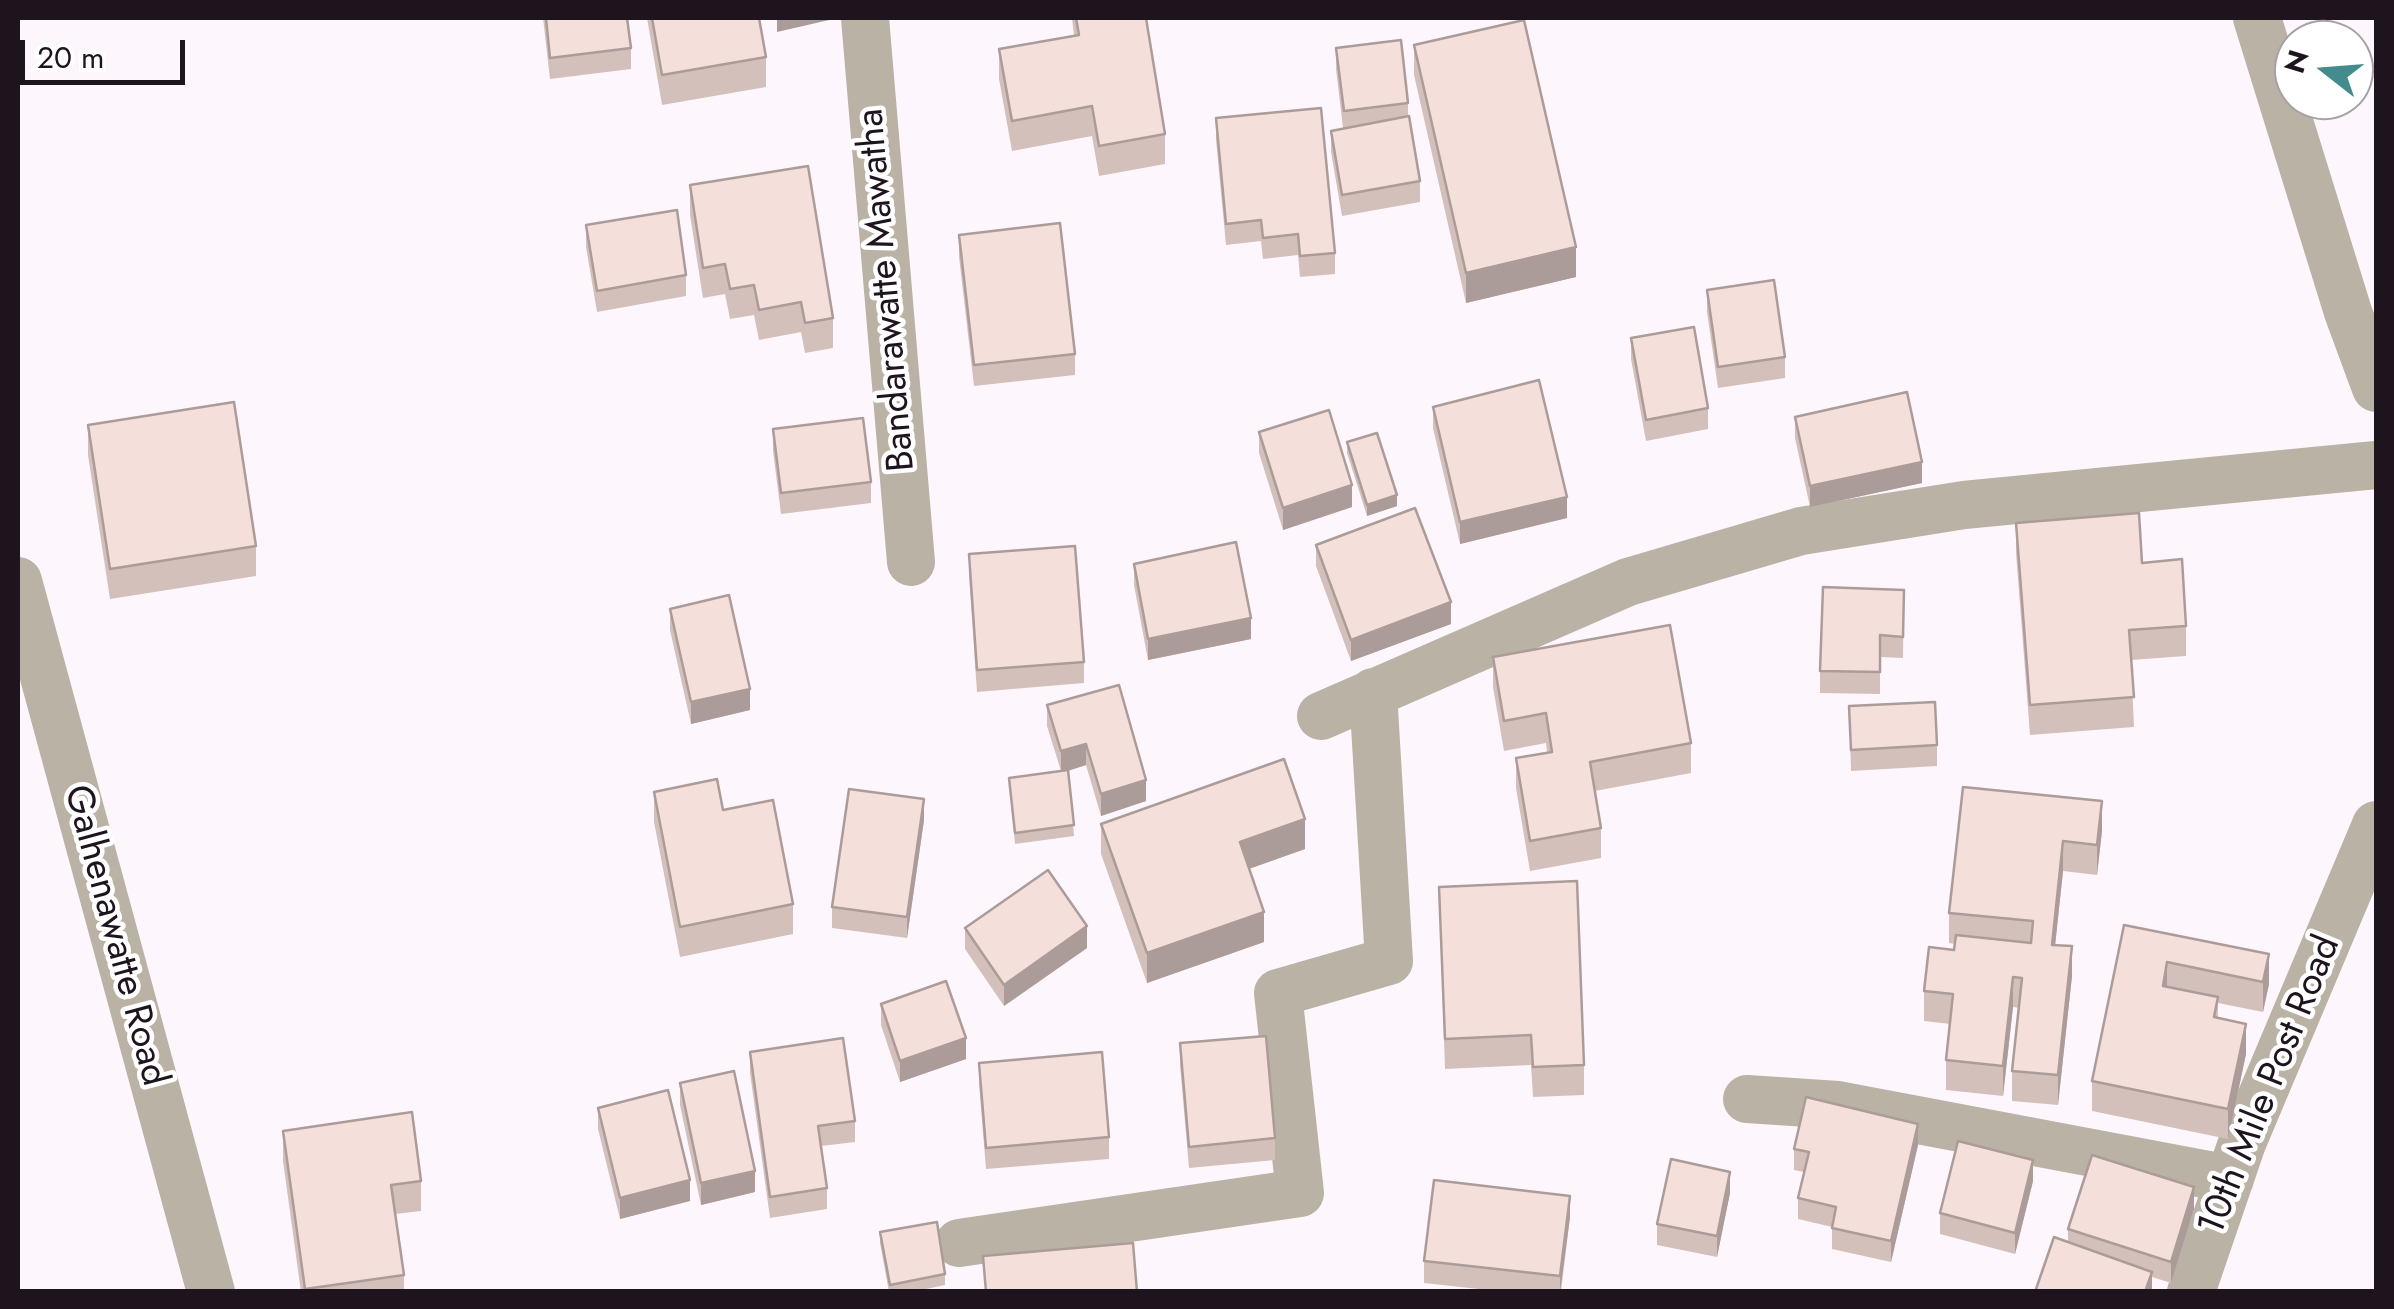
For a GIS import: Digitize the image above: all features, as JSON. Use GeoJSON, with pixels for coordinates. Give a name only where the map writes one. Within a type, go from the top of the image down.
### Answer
{"type":"FeatureCollection","features":[{"type":"Feature","properties":{"kind":"street","name":"Bandarawatte Mawatha"},"geometry":{"type":"LineString","coordinates":[[865,18],[911,562]]}},
{"type":"Feature","properties":{"kind":"street"},"geometry":{"type":"LineString","coordinates":[[2257,18],[2348,312],[2376,388]]}},
{"type":"Feature","properties":{"kind":"street"},"geometry":{"type":"LineString","coordinates":[[1321,716],[1628,582],[1801,531],[1964,505],[2376,465]]}},
{"type":"Feature","properties":{"kind":"street","name":"Galhenawatte Road"},"geometry":{"type":"LineString","coordinates":[[18,581],[211,1292]]}},
{"type":"Feature","properties":{"kind":"street"},"geometry":{"type":"LineString","coordinates":[[959,1244],[1300,1193],[1278,993],[1389,961],[1373,692]]}},
{"type":"Feature","properties":{"kind":"street","name":"10th Mile Post Road"},"geometry":{"type":"LineString","coordinates":[[2191,1292],[2230,1178],[2376,826]]}},
{"type":"Feature","properties":{"kind":"street"},"geometry":{"type":"LineString","coordinates":[[1747,1099],[1838,1104],[2230,1178]]}},
{"type":"Feature","properties":{"kind":"building"},"geometry":{"type":"Polygon","coordinates":[[[546,18],[627,18],[631,48],[550,58],[546,18]]]}},
{"type":"Feature","properties":{"kind":"building"},"geometry":{"type":"Polygon","coordinates":[[[652,18],[759,18],[766,57],[662,75],[652,18]]]}},
{"type":"Feature","properties":{"kind":"building"},"geometry":{"type":"Polygon","coordinates":[[[1076,18],[1146,18],[1165,134],[1099,146],[1092,106],[1012,121],[999,49],[1079,35],[1076,18]]]}},
{"type":"Feature","properties":{"kind":"building"},"geometry":{"type":"Polygon","coordinates":[[[1524,20],[1576,247],[1466,273],[1414,45],[1524,20]]]}},
{"type":"Feature","properties":{"kind":"building"},"geometry":{"type":"Polygon","coordinates":[[[1401,40],[1408,103],[1344,111],[1336,48],[1401,40]]]}},
{"type":"Feature","properties":{"kind":"building"},"geometry":{"type":"Polygon","coordinates":[[[1321,108],[1335,253],[1300,256],[1298,234],[1263,238],[1261,220],[1226,224],[1216,118],[1321,108]]]}},
{"type":"Feature","properties":{"kind":"building"},"geometry":{"type":"Polygon","coordinates":[[[1409,116],[1420,181],[1342,195],[1331,131],[1409,116]]]}},
{"type":"Feature","properties":{"kind":"building"},"geometry":{"type":"Polygon","coordinates":[[[808,166],[833,318],[805,323],[801,302],[759,310],[754,285],[730,289],[725,264],[703,268],[690,185],[808,166]]]}},
{"type":"Feature","properties":{"kind":"building"},"geometry":{"type":"Polygon","coordinates":[[[677,210],[686,275],[597,291],[586,225],[677,210]]]}},
{"type":"Feature","properties":{"kind":"building"},"geometry":{"type":"Polygon","coordinates":[[[1060,223],[1075,354],[974,365],[959,235],[1060,223]]]}},
{"type":"Feature","properties":{"kind":"building"},"geometry":{"type":"Polygon","coordinates":[[[1774,280],[1785,357],[1718,367],[1707,290],[1774,280]]]}},
{"type":"Feature","properties":{"kind":"building"},"geometry":{"type":"Polygon","coordinates":[[[1694,327],[1708,408],[1646,420],[1631,338],[1694,327]]]}},
{"type":"Feature","properties":{"kind":"building"},"geometry":{"type":"Polygon","coordinates":[[[1539,380],[1567,497],[1460,522],[1433,407],[1539,380]]]}},
{"type":"Feature","properties":{"kind":"building"},"geometry":{"type":"Polygon","coordinates":[[[1907,392],[1922,462],[1810,486],[1795,417],[1907,392]]]}},
{"type":"Feature","properties":{"kind":"building"},"geometry":{"type":"Polygon","coordinates":[[[234,402],[256,546],[110,569],[88,425],[234,402]]]}},
{"type":"Feature","properties":{"kind":"building"},"geometry":{"type":"Polygon","coordinates":[[[1329,410],[1352,485],[1283,508],[1259,432],[1329,410]]]}},
{"type":"Feature","properties":{"kind":"building"},"geometry":{"type":"Polygon","coordinates":[[[863,418],[871,482],[781,493],[773,429],[863,418]]]}},
{"type":"Feature","properties":{"kind":"building"},"geometry":{"type":"Polygon","coordinates":[[[1377,433],[1397,495],[1367,505],[1347,442],[1377,433]]]}},
{"type":"Feature","properties":{"kind":"building"},"geometry":{"type":"Polygon","coordinates":[[[1415,508],[1451,602],[1351,640],[1316,545],[1415,508]]]}},
{"type":"Feature","properties":{"kind":"building"},"geometry":{"type":"Polygon","coordinates":[[[2139,513],[2142,563],[2182,559],[2186,626],[2129,630],[2134,697],[2030,705],[2016,523],[2139,513]]]}},
{"type":"Feature","properties":{"kind":"building"},"geometry":{"type":"Polygon","coordinates":[[[1236,542],[1251,618],[1148,639],[1134,564],[1236,542]]]}},
{"type":"Feature","properties":{"kind":"building"},"geometry":{"type":"Polygon","coordinates":[[[1075,546],[1084,662],[977,670],[969,554],[1075,546]]]}},
{"type":"Feature","properties":{"kind":"building"},"geometry":{"type":"Polygon","coordinates":[[[1823,587],[1904,590],[1903,637],[1880,635],[1880,672],[1820,671],[1823,587]]]}},
{"type":"Feature","properties":{"kind":"building"},"geometry":{"type":"Polygon","coordinates":[[[729,595],[750,689],[691,702],[670,609],[729,595]]]}},
{"type":"Feature","properties":{"kind":"building"},"geometry":{"type":"Polygon","coordinates":[[[1670,625],[1691,743],[1590,762],[1601,828],[1530,841],[1516,758],[1552,752],[1546,713],[1504,721],[1493,657],[1670,625]]]}},
{"type":"Feature","properties":{"kind":"building"},"geometry":{"type":"Polygon","coordinates":[[[1119,685],[1146,780],[1101,794],[1086,744],[1061,751],[1047,705],[1119,685]]]}},
{"type":"Feature","properties":{"kind":"building"},"geometry":{"type":"Polygon","coordinates":[[[1935,702],[1937,745],[1851,750],[1849,706],[1935,702]]]}},
{"type":"Feature","properties":{"kind":"building"},"geometry":{"type":"Polygon","coordinates":[[[1284,759],[1305,819],[1240,842],[1264,912],[1147,953],[1101,824],[1284,759]]]}},
{"type":"Feature","properties":{"kind":"building"},"geometry":{"type":"Polygon","coordinates":[[[1068,770],[1074,825],[1015,833],[1009,778],[1068,770]]]}},
{"type":"Feature","properties":{"kind":"building"},"geometry":{"type":"Polygon","coordinates":[[[717,779],[723,810],[773,800],[793,904],[680,927],[654,792],[717,779]]]}},
{"type":"Feature","properties":{"kind":"building"},"geometry":{"type":"Polygon","coordinates":[[[1963,787],[2102,801],[2097,845],[2063,841],[2052,945],[2072,946],[2058,1075],[2012,1071],[2022,978],[2013,977],[2003,1066],[1946,1060],[1953,994],[1924,991],[1929,947],[1954,950],[1956,935],[2031,943],[2033,921],[1949,913],[1963,787]]]}},
{"type":"Feature","properties":{"kind":"building"},"geometry":{"type":"Polygon","coordinates":[[[849,789],[924,799],[907,917],[832,907],[849,789]]]}},
{"type":"Feature","properties":{"kind":"building"},"geometry":{"type":"Polygon","coordinates":[[[1048,870],[1087,926],[1004,985],[965,928],[1048,870]]]}},
{"type":"Feature","properties":{"kind":"building"},"geometry":{"type":"Polygon","coordinates":[[[1577,881],[1584,1065],[1533,1067],[1531,1035],[1445,1039],[1439,887],[1577,881]]]}},
{"type":"Feature","properties":{"kind":"building"},"geometry":{"type":"Polygon","coordinates":[[[2124,925],[2269,954],[2263,982],[2167,962],[2163,986],[2218,997],[2214,1017],[2246,1024],[2228,1109],[2092,1081],[2124,925]]]}},
{"type":"Feature","properties":{"kind":"building"},"geometry":{"type":"Polygon","coordinates":[[[946,981],[966,1038],[900,1061],[881,1004],[946,981]]]}},
{"type":"Feature","properties":{"kind":"building"},"geometry":{"type":"Polygon","coordinates":[[[1266,1036],[1275,1138],[1189,1147],[1180,1043],[1266,1036]]]}},
{"type":"Feature","properties":{"kind":"building"},"geometry":{"type":"Polygon","coordinates":[[[843,1038],[855,1121],[818,1126],[827,1188],[770,1197],[750,1052],[843,1038]]]}},
{"type":"Feature","properties":{"kind":"building"},"geometry":{"type":"Polygon","coordinates":[[[1102,1052],[1109,1137],[986,1148],[979,1063],[1102,1052]]]}},
{"type":"Feature","properties":{"kind":"building"},"geometry":{"type":"Polygon","coordinates":[[[734,1071],[755,1171],[701,1183],[680,1083],[734,1071]]]}},
{"type":"Feature","properties":{"kind":"building"},"geometry":{"type":"Polygon","coordinates":[[[668,1090],[690,1180],[620,1198],[598,1108],[668,1090]]]}},
{"type":"Feature","properties":{"kind":"building"},"geometry":{"type":"Polygon","coordinates":[[[1806,1097],[1918,1124],[1891,1241],[1832,1228],[1836,1207],[1798,1198],[1809,1152],[1794,1149],[1806,1097]]]}},
{"type":"Feature","properties":{"kind":"building"},"geometry":{"type":"Polygon","coordinates":[[[412,1112],[421,1181],[391,1185],[404,1275],[305,1289],[283,1131],[412,1112]]]}},
{"type":"Feature","properties":{"kind":"building"},"geometry":{"type":"Polygon","coordinates":[[[1958,1141],[2033,1160],[2015,1233],[1940,1213],[1958,1141]]]}},
{"type":"Feature","properties":{"kind":"building"},"geometry":{"type":"Polygon","coordinates":[[[2092,1155],[2194,1187],[2171,1262],[2068,1229],[2092,1155]]]}},
{"type":"Feature","properties":{"kind":"building"},"geometry":{"type":"Polygon","coordinates":[[[1671,1159],[1730,1172],[1717,1236],[1657,1224],[1671,1159]]]}},
{"type":"Feature","properties":{"kind":"building"},"geometry":{"type":"Polygon","coordinates":[[[1434,1180],[1570,1196],[1560,1276],[1424,1261],[1434,1180]]]}},
{"type":"Feature","properties":{"kind":"building"},"geometry":{"type":"Polygon","coordinates":[[[937,1222],[945,1274],[890,1285],[880,1232],[937,1222]]]}},
{"type":"Feature","properties":{"kind":"building"},"geometry":{"type":"Polygon","coordinates":[[[2054,1237],[2152,1272],[2145,1292],[2035,1292],[2054,1237]]]}},
{"type":"Feature","properties":{"kind":"building"},"geometry":{"type":"Polygon","coordinates":[[[1133,1243],[1137,1292],[986,1292],[983,1256],[1133,1243]]]}}]}
